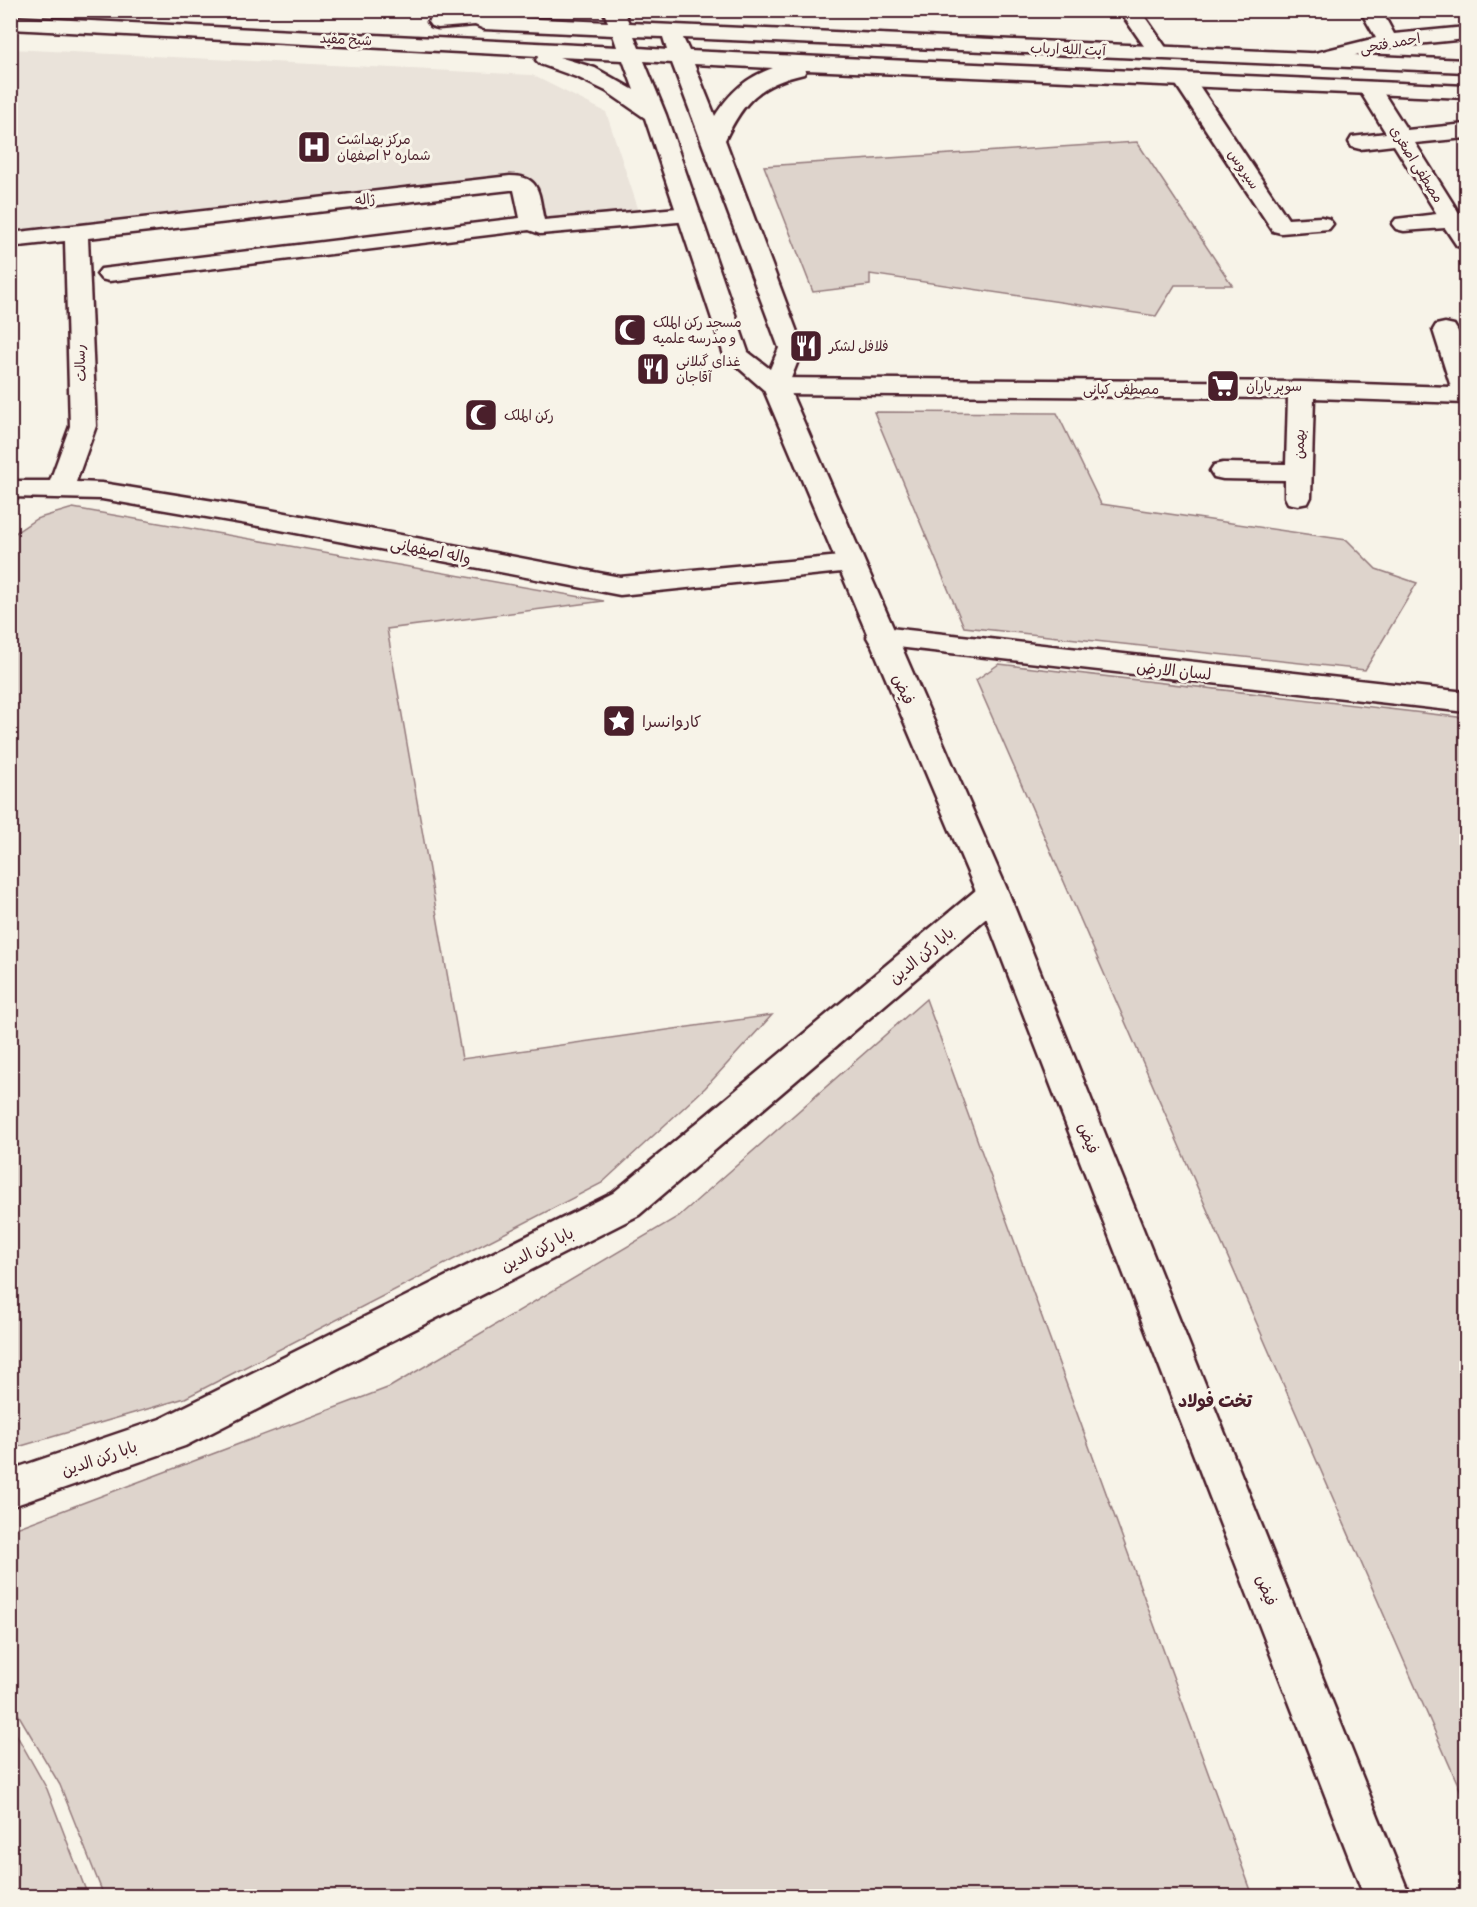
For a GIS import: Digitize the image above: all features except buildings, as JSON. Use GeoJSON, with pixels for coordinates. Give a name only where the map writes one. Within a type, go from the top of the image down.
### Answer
{"type":"FeatureCollection","features":[{"type":"Feature","properties":{"kind":"main road"},"geometry":{"type":"LineString","coordinates":[[438,22],[502,18],[532,10]]}},
{"type":"Feature","properties":{"kind":"main road"},"geometry":{"type":"LineString","coordinates":[[1129,10],[1158,52]]}},
{"type":"Feature","properties":{"kind":"main road"},"geometry":{"type":"LineString","coordinates":[[1370,10],[1388,41]]}},
{"type":"Feature","properties":{"kind":"main road"},"geometry":{"type":"LineString","coordinates":[[714,14],[817,38]]}},
{"type":"Feature","properties":{"kind":"main road","name":"شیخ مفید"},"geometry":{"type":"LineString","coordinates":[[10,23],[64,18],[681,56]]}},
{"type":"Feature","properties":{"kind":"main road"},"geometry":{"type":"LineString","coordinates":[[415,21],[615,19],[666,20],[714,140],[791,348],[775,386],[736,355],[655,115],[615,19]]}},
{"type":"Feature","properties":{"kind":"main road","name":"آیت الله ارباب"},"geometry":{"type":"LineString","coordinates":[[666,20],[817,38],[1467,66]]}},
{"type":"Feature","properties":{"kind":"main road","name":"احمد فتحی"},"geometry":{"type":"LineString","coordinates":[[1314,59],[1388,41],[1467,33]]}},
{"type":"Feature","properties":{"kind":"main road"},"geometry":{"type":"LineString","coordinates":[[484,45],[587,73],[614,86],[655,115]]}},
{"type":"Feature","properties":{"kind":"main road","name":"آیت الله ارباب"},"geometry":{"type":"LineString","coordinates":[[681,56],[1467,92]]}},
{"type":"Feature","properties":{"kind":"main road"},"geometry":{"type":"LineString","coordinates":[[714,140],[730,107],[756,83],[779,72],[822,64]]}},
{"type":"Feature","properties":{"kind":"main road","name":"سیروس"},"geometry":{"type":"LineString","coordinates":[[1184,80],[1281,226],[1321,224]]}},
{"type":"Feature","properties":{"kind":"main road","name":"مصطفی اصغری"},"geometry":{"type":"LineString","coordinates":[[1369,88],[1400,138],[1461,226]]}},
{"type":"Feature","properties":{"kind":"main road"},"geometry":{"type":"LineString","coordinates":[[1360,142],[1467,131]]}},
{"type":"Feature","properties":{"kind":"main road","name":"ژاله"},"geometry":{"type":"LineString","coordinates":[[10,240],[510,183],[525,186],[533,223]]}},
{"type":"Feature","properties":{"kind":"main road"},"geometry":{"type":"LineString","coordinates":[[109,274],[533,223],[550,227],[689,214]]}},
{"type":"Feature","properties":{"kind":"main road"},"geometry":{"type":"LineString","coordinates":[[1404,224],[1461,226]]}},
{"type":"Feature","properties":{"kind":"main road","name":"رسالت"},"geometry":{"type":"LineString","coordinates":[[60,490],[82,426],[76,233]]}},
{"type":"Feature","properties":{"kind":"main road"},"geometry":{"type":"LineString","coordinates":[[1444,330],[1467,394]]}},
{"type":"Feature","properties":{"kind":"main road","name":"مصطفی کیانی"},"geometry":{"type":"LineString","coordinates":[[775,386],[1301,390],[1467,394]]}},
{"type":"Feature","properties":{"kind":"main road","name":"فیض"},"geometry":{"type":"LineString","coordinates":[[775,386],[993,894],[1387,1896]]}},
{"type":"Feature","properties":{"kind":"main road","name":"بهمن"},"geometry":{"type":"LineString","coordinates":[[1223,471],[1298,485],[1301,390]]}},
{"type":"Feature","properties":{"kind":"main road","name":"واله اصفهانی"},"geometry":{"type":"LineString","coordinates":[[10,489],[102,491],[258,517],[620,586],[851,564]]}},
{"type":"Feature","properties":{"kind":"main road","name":"لسان الارض"},"geometry":{"type":"LineString","coordinates":[[881,637],[1467,702]]}},
{"type":"Feature","properties":{"kind":"main road","name":"بابا رکن الدین"},"geometry":{"type":"LineString","coordinates":[[10,1489],[171,1433],[626,1204],[993,894]]}},
{"type":"Feature","properties":{"kind":"shaded area","name":"مرکز بهداشت شماره ۲ اصفهان"},"geometry":{"type":"Polygon","coordinates":[[[11,49],[532,75],[606,112],[641,217],[540,227],[525,186],[11,240],[11,49]]]}},
{"type":"Feature","properties":{"kind":"shaded area"},"geometry":{"type":"Polygon","coordinates":[[[1137,142],[1232,285],[1175,285],[1156,316],[870,274],[870,285],[813,292],[764,166],[1137,142]]]}},
{"type":"Feature","properties":{"kind":"shaded area"},"geometry":{"type":"Polygon","coordinates":[[[874,412],[1057,413],[1101,504],[1347,540],[1376,569],[1417,583],[1365,670],[964,627],[874,412]]]}},
{"type":"Feature","properties":{"kind":"shaded area"},"geometry":{"type":"Polygon","coordinates":[[[73,508],[604,601],[387,629],[462,1059],[772,1015],[705,1088],[602,1183],[185,1398],[11,1449],[11,536],[36,519],[73,508]]]}},
{"type":"Feature","properties":{"kind":"shaded area"},"geometry":{"type":"Polygon","coordinates":[[[999,664],[1466,718],[1466,1803],[976,680],[999,664]]]}},
{"type":"Feature","properties":{"kind":"shaded area"},"geometry":{"type":"Polygon","coordinates":[[[926,999],[1253,1896],[104,1896],[60,1785],[11,1702],[11,1530],[390,1387],[679,1216],[926,999]]]}},
{"type":"Feature","properties":{"kind":"shaded area"},"geometry":{"type":"Polygon","coordinates":[[[11,1725],[47,1789],[88,1896],[11,1896],[11,1725]]]}},
{"type":"Feature","properties":{"kind":"place","name":"مرکز بهداشت شماره ۲ اصفهان"},"geometry":{"type":"Point","coordinates":[314,147]}},
{"type":"Feature","properties":{"kind":"place","name":"مسجد رکن الملک و مدرسه علمیه"},"geometry":{"type":"Point","coordinates":[630,330]}},
{"type":"Feature","properties":{"kind":"place","name":"فلافل لشکر"},"geometry":{"type":"Point","coordinates":[806,346]}},
{"type":"Feature","properties":{"kind":"place","name":"غذای گیلانی آقاجان"},"geometry":{"type":"Point","coordinates":[653,369]}},
{"type":"Feature","properties":{"kind":"place","name":"سوپر باران"},"geometry":{"type":"Point","coordinates":[1223,386]}},
{"type":"Feature","properties":{"kind":"place","name":"رکن الملک"},"geometry":{"type":"Point","coordinates":[481,415]}},
{"type":"Feature","properties":{"kind":"place","name":"کاروانسرا"},"geometry":{"type":"Point","coordinates":[619,721]}},
{"type":"Feature","properties":{"kind":"district","name":"تخت فولاد"},"geometry":{"type":"Point","coordinates":[1215,1401]}}]}
